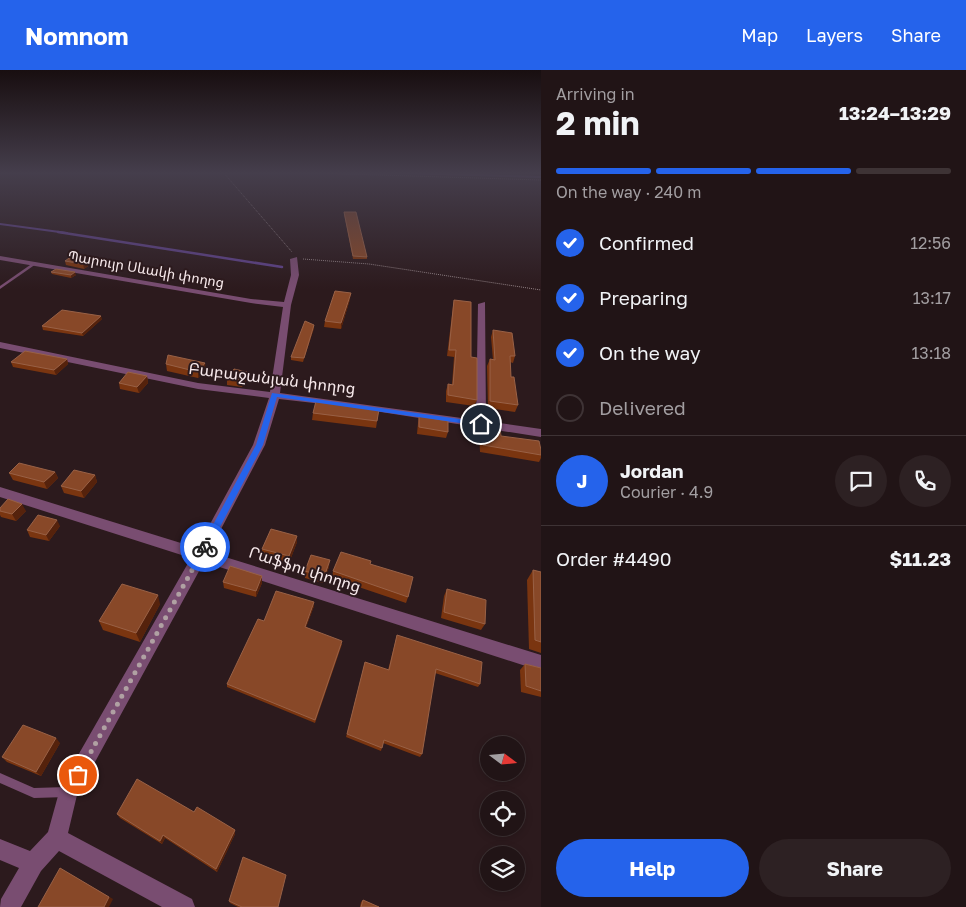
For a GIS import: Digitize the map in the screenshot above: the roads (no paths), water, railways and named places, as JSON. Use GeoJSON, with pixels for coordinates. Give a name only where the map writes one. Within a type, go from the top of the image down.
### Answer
{"type":"FeatureCollection","features":[{"type":"Feature","properties":{"kind":"street","name":"Պարույր Սևակի փողոց"},"geometry":{"type":"LineString","coordinates":[[0,258],[251,301],[287,305]]}},
{"type":"Feature","properties":{"kind":"street"},"geometry":{"type":"LineString","coordinates":[[10,907],[33,863],[58,838],[68,792],[201,554],[259,445],[275,395],[287,305],[295,275],[294,259]]}},
{"type":"Feature","properties":{"kind":"street"},"geometry":{"type":"LineString","coordinates":[[481,424],[482,304]]}},
{"type":"Feature","properties":{"kind":"street","name":"Բաբաջանյան փողոց"},"geometry":{"type":"LineString","coordinates":[[0,345],[198,386],[275,395],[541,434]]}},
{"type":"Feature","properties":{"kind":"street","name":"Րաֆֆու փողոց"},"geometry":{"type":"LineString","coordinates":[[0,492],[541,663]]}},
{"type":"Feature","properties":{"kind":"street"},"geometry":{"type":"LineString","coordinates":[[58,838],[184,907]]}},
{"type":"Feature","properties":{"kind":"street"},"geometry":{"type":"LineString","coordinates":[[0,849],[33,863]]}},
{"type":"Feature","properties":{"kind":"lane"},"geometry":{"type":"LineString","coordinates":[[0,288],[34,264]]}},
{"type":"Feature","properties":{"kind":"lane"},"geometry":{"type":"LineString","coordinates":[[0,778],[34,793],[68,792]]}},
{"type":"Feature","properties":{"kind":"waterway"},"geometry":{"type":"LineString","coordinates":[[0,224],[67,233]]}},
{"type":"Feature","properties":{"kind":"waterway"},"geometry":{"type":"LineString","coordinates":[[58,232],[282,267]]}}]}
